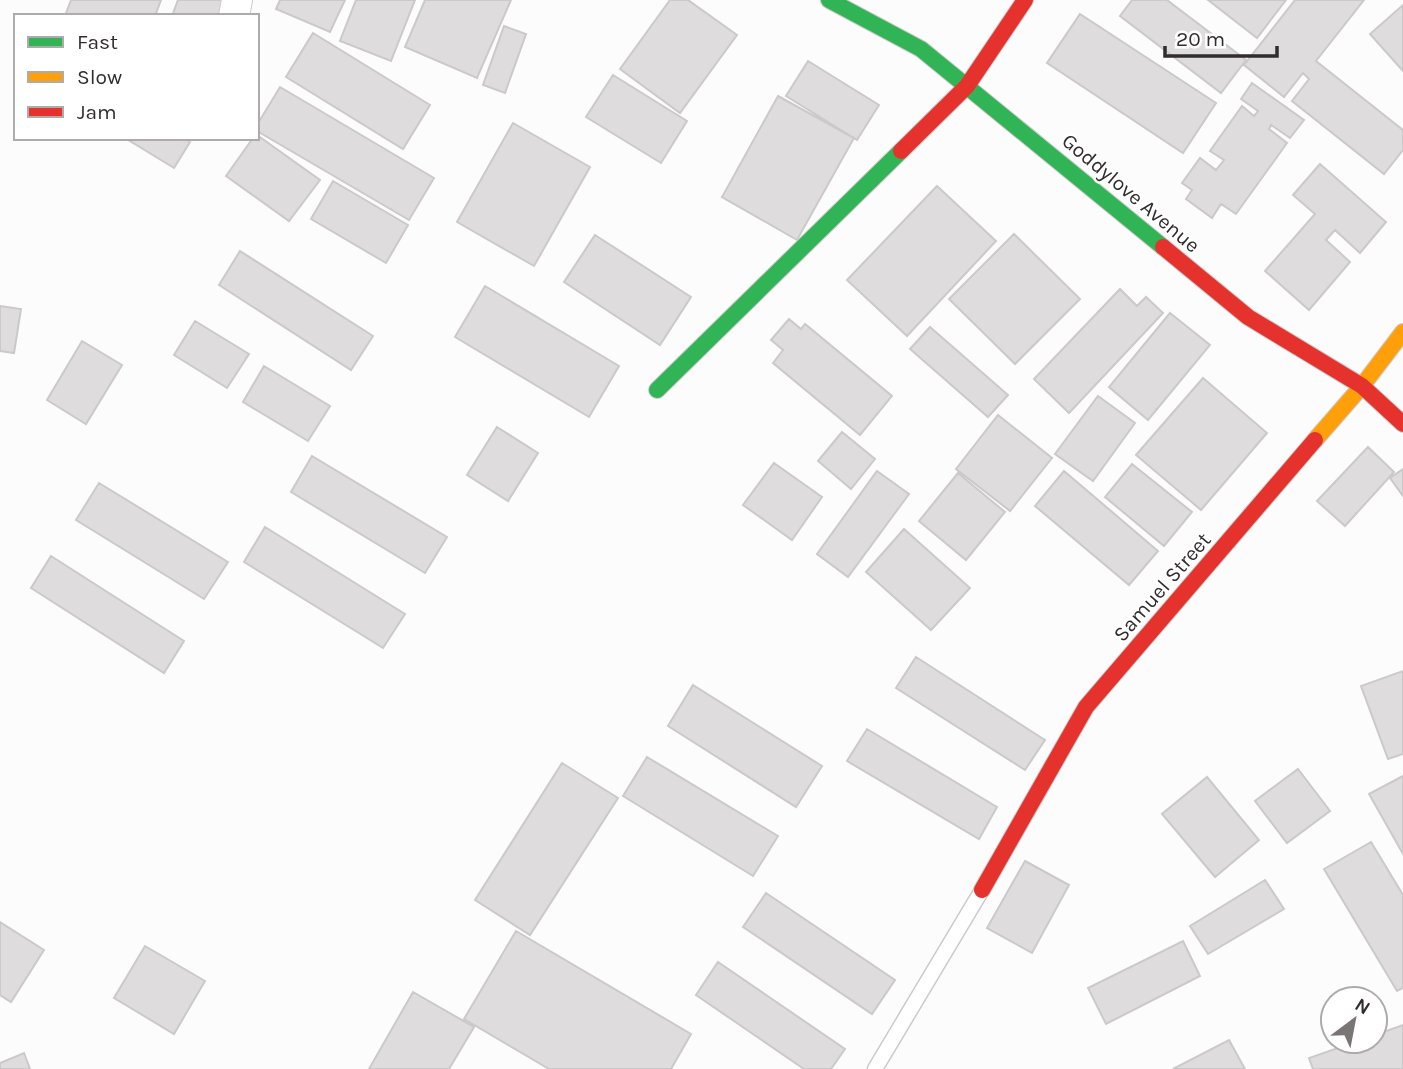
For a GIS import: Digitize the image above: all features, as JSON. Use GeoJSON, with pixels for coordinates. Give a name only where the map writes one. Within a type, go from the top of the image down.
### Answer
{"type":"FeatureCollection","features":[{"type":"Feature","properties":{"kind":"street","name":"Goddylove Avenue"},"geometry":{"type":"LineString","coordinates":[[828,0],[921,48],[1248,317],[1362,386],[1403,424]]}},
{"type":"Feature","properties":{"kind":"street"},"geometry":{"type":"LineString","coordinates":[[657,390],[967,86],[1025,0]]}},
{"type":"Feature","properties":{"kind":"street","name":"Samuel Street"},"geometry":{"type":"LineString","coordinates":[[982,890],[1086,707],[1362,386],[1403,332]]}},
{"type":"Feature","properties":{"kind":"lane"},"geometry":{"type":"LineString","coordinates":[[875,1069],[982,890]]}},
{"type":"Feature","properties":{"kind":"building"},"geometry":{"type":"Polygon","coordinates":[[[71,0],[161,0],[156,14],[66,14],[71,0]]]}},
{"type":"Feature","properties":{"kind":"building"},"geometry":{"type":"Polygon","coordinates":[[[178,0],[227,0],[221,14],[173,14],[178,0]]]}},
{"type":"Feature","properties":{"kind":"building"},"geometry":{"type":"Polygon","coordinates":[[[280,0],[345,0],[330,32],[276,9],[280,0]]]}},
{"type":"Feature","properties":{"kind":"building"},"geometry":{"type":"Polygon","coordinates":[[[356,0],[415,0],[391,61],[340,41],[356,0]]]}},
{"type":"Feature","properties":{"kind":"building"},"geometry":{"type":"Polygon","coordinates":[[[425,0],[511,0],[477,78],[405,47],[425,0]]]}},
{"type":"Feature","properties":{"kind":"building"},"geometry":{"type":"Polygon","coordinates":[[[670,0],[688,0],[737,35],[680,113],[620,69],[670,0]]]}},
{"type":"Feature","properties":{"kind":"building"},"geometry":{"type":"Polygon","coordinates":[[[1132,0],[1167,0],[1246,60],[1221,93],[1120,16],[1132,0]]]}},
{"type":"Feature","properties":{"kind":"building"},"geometry":{"type":"Polygon","coordinates":[[[1208,0],[1286,0],[1257,38],[1208,0]]]}},
{"type":"Feature","properties":{"kind":"building"},"geometry":{"type":"Polygon","coordinates":[[[1295,0],[1364,0],[1316,61],[1403,130],[1403,150],[1384,174],[1292,101],[1309,79],[1303,73],[1284,97],[1244,65],[1295,0]]]}},
{"type":"Feature","properties":{"kind":"building"},"geometry":{"type":"Polygon","coordinates":[[[1403,5],[1403,71],[1370,34],[1403,5]]]}},
{"type":"Feature","properties":{"kind":"building"},"geometry":{"type":"Polygon","coordinates":[[[1080,14],[1216,103],[1183,153],[1047,63],[1080,14]]]}},
{"type":"Feature","properties":{"kind":"building"},"geometry":{"type":"Polygon","coordinates":[[[504,26],[526,34],[505,93],[483,85],[504,26]]]}},
{"type":"Feature","properties":{"kind":"building"},"geometry":{"type":"Polygon","coordinates":[[[313,33],[430,105],[403,149],[286,77],[313,33]]]}},
{"type":"Feature","properties":{"kind":"building"},"geometry":{"type":"Polygon","coordinates":[[[808,61],[879,105],[857,140],[786,96],[808,61]]]}},
{"type":"Feature","properties":{"kind":"building"},"geometry":{"type":"Polygon","coordinates":[[[613,75],[687,121],[661,163],[586,117],[613,75]]]}},
{"type":"Feature","properties":{"kind":"building"},"geometry":{"type":"Polygon","coordinates":[[[1252,83],[1304,120],[1290,138],[1271,125],[1269,129],[1287,143],[1236,214],[1221,204],[1212,218],[1186,199],[1192,190],[1182,183],[1200,158],[1216,170],[1224,160],[1210,151],[1242,106],[1254,116],[1258,111],[1241,99],[1252,83]]]}},
{"type":"Feature","properties":{"kind":"building"},"geometry":{"type":"Polygon","coordinates":[[[280,87],[434,178],[409,220],[259,132],[259,122],[280,87]]]}},
{"type":"Feature","properties":{"kind":"building"},"geometry":{"type":"Polygon","coordinates":[[[778,96],[854,138],[797,240],[722,197],[778,96]]]}},
{"type":"Feature","properties":{"kind":"building"},"geometry":{"type":"Polygon","coordinates":[[[513,123],[590,167],[534,266],[457,222],[513,123]]]}},
{"type":"Feature","properties":{"kind":"building"},"geometry":{"type":"Polygon","coordinates":[[[259,136],[320,180],[289,221],[226,176],[252,140],[259,140],[259,136]]]}},
{"type":"Feature","properties":{"kind":"building"},"geometry":{"type":"Polygon","coordinates":[[[128,140],[190,142],[174,168],[128,140]]]}},
{"type":"Feature","properties":{"kind":"building"},"geometry":{"type":"Polygon","coordinates":[[[1320,164],[1386,222],[1360,253],[1335,230],[1326,240],[1350,262],[1309,310],[1265,271],[1315,214],[1293,195],[1320,164]]]}},
{"type":"Feature","properties":{"kind":"building"},"geometry":{"type":"Polygon","coordinates":[[[333,181],[408,225],[386,263],[311,219],[333,181]]]}},
{"type":"Feature","properties":{"kind":"building"},"geometry":{"type":"Polygon","coordinates":[[[937,186],[996,241],[907,336],[847,280],[937,186]]]}},
{"type":"Feature","properties":{"kind":"building"},"geometry":{"type":"Polygon","coordinates":[[[1014,234],[1080,299],[1015,364],[949,299],[1014,234]]]}},
{"type":"Feature","properties":{"kind":"building"},"geometry":{"type":"Polygon","coordinates":[[[595,235],[691,297],[660,345],[564,282],[595,235]]]}},
{"type":"Feature","properties":{"kind":"building"},"geometry":{"type":"Polygon","coordinates":[[[240,251],[373,336],[351,370],[219,285],[240,251]]]}},
{"type":"Feature","properties":{"kind":"building"},"geometry":{"type":"Polygon","coordinates":[[[485,286],[619,366],[589,417],[455,337],[485,286]]]}},
{"type":"Feature","properties":{"kind":"building"},"geometry":{"type":"Polygon","coordinates":[[[1120,289],[1137,306],[1146,297],[1163,313],[1069,413],[1034,379],[1120,289]]]}},
{"type":"Feature","properties":{"kind":"building"},"geometry":{"type":"Polygon","coordinates":[[[0,306],[21,309],[14,353],[0,351],[0,306]]]}},
{"type":"Feature","properties":{"kind":"building"},"geometry":{"type":"Polygon","coordinates":[[[1170,313],[1210,345],[1148,420],[1109,387],[1170,313]]]}},
{"type":"Feature","properties":{"kind":"building"},"geometry":{"type":"Polygon","coordinates":[[[789,319],[801,329],[805,324],[892,396],[860,435],[773,363],[783,350],[771,340],[789,319]]]}},
{"type":"Feature","properties":{"kind":"building"},"geometry":{"type":"Polygon","coordinates":[[[195,321],[249,354],[227,388],[174,355],[195,321]]]}},
{"type":"Feature","properties":{"kind":"building"},"geometry":{"type":"Polygon","coordinates":[[[930,327],[1008,395],[988,417],[910,349],[930,327]]]}},
{"type":"Feature","properties":{"kind":"building"},"geometry":{"type":"Polygon","coordinates":[[[82,341],[122,365],[86,424],[47,400],[82,341]]]}},
{"type":"Feature","properties":{"kind":"building"},"geometry":{"type":"Polygon","coordinates":[[[264,366],[330,406],[308,441],[243,402],[264,366]]]}},
{"type":"Feature","properties":{"kind":"building"},"geometry":{"type":"Polygon","coordinates":[[[1203,378],[1267,433],[1201,510],[1136,455],[1203,378]]]}},
{"type":"Feature","properties":{"kind":"building"},"geometry":{"type":"Polygon","coordinates":[[[1098,396],[1135,423],[1093,481],[1055,454],[1098,396]]]}},
{"type":"Feature","properties":{"kind":"building"},"geometry":{"type":"Polygon","coordinates":[[[998,415],[1052,458],[1010,511],[956,469],[998,415]]]}},
{"type":"Feature","properties":{"kind":"building"},"geometry":{"type":"Polygon","coordinates":[[[497,427],[538,453],[508,501],[467,475],[497,427]]]}},
{"type":"Feature","properties":{"kind":"building"},"geometry":{"type":"Polygon","coordinates":[[[842,432],[875,459],[851,489],[818,461],[842,432]]]}},
{"type":"Feature","properties":{"kind":"building"},"geometry":{"type":"Polygon","coordinates":[[[1368,447],[1394,472],[1345,526],[1317,501],[1368,447]]]}},
{"type":"Feature","properties":{"kind":"building"},"geometry":{"type":"Polygon","coordinates":[[[312,456],[447,537],[425,573],[291,492],[312,456]]]}},
{"type":"Feature","properties":{"kind":"building"},"geometry":{"type":"Polygon","coordinates":[[[774,463],[822,497],[792,540],[743,505],[774,463]]]}},
{"type":"Feature","properties":{"kind":"building"},"geometry":{"type":"Polygon","coordinates":[[[1132,464],[1192,512],[1164,546],[1105,497],[1132,464]]]}},
{"type":"Feature","properties":{"kind":"building"},"geometry":{"type":"Polygon","coordinates":[[[1403,469],[1403,496],[1390,478],[1403,469]]]}},
{"type":"Feature","properties":{"kind":"building"},"geometry":{"type":"Polygon","coordinates":[[[877,471],[909,494],[848,577],[817,554],[877,471]]]}},
{"type":"Feature","properties":{"kind":"building"},"geometry":{"type":"Polygon","coordinates":[[[1064,471],[1158,551],[1129,585],[1035,506],[1064,471]]]}},
{"type":"Feature","properties":{"kind":"building"},"geometry":{"type":"Polygon","coordinates":[[[958,473],[1005,512],[966,560],[919,521],[958,473]]]}},
{"type":"Feature","properties":{"kind":"building"},"geometry":{"type":"Polygon","coordinates":[[[99,483],[228,562],[204,599],[76,520],[99,483]]]}},
{"type":"Feature","properties":{"kind":"building"},"geometry":{"type":"Polygon","coordinates":[[[265,527],[405,614],[383,648],[244,562],[265,527]]]}},
{"type":"Feature","properties":{"kind":"building"},"geometry":{"type":"Polygon","coordinates":[[[904,529],[970,588],[931,630],[866,572],[904,529]]]}},
{"type":"Feature","properties":{"kind":"building"},"geometry":{"type":"Polygon","coordinates":[[[51,556],[184,641],[164,673],[31,588],[51,556]]]}},
{"type":"Feature","properties":{"kind":"building"},"geometry":{"type":"Polygon","coordinates":[[[916,657],[1045,740],[1025,770],[896,688],[916,657]]]}},
{"type":"Feature","properties":{"kind":"building"},"geometry":{"type":"Polygon","coordinates":[[[1403,671],[1403,754],[1388,759],[1361,686],[1403,671]]]}},
{"type":"Feature","properties":{"kind":"building"},"geometry":{"type":"Polygon","coordinates":[[[693,685],[822,766],[796,807],[668,726],[693,685]]]}},
{"type":"Feature","properties":{"kind":"building"},"geometry":{"type":"Polygon","coordinates":[[[867,729],[997,807],[979,839],[847,761],[867,729]]]}},
{"type":"Feature","properties":{"kind":"building"},"geometry":{"type":"Polygon","coordinates":[[[647,757],[778,836],[753,876],[623,796],[647,757]]]}},
{"type":"Feature","properties":{"kind":"building"},"geometry":{"type":"Polygon","coordinates":[[[562,763],[618,798],[530,935],[475,900],[562,763]]]}},
{"type":"Feature","properties":{"kind":"building"},"geometry":{"type":"Polygon","coordinates":[[[1298,769],[1330,811],[1287,843],[1255,801],[1298,769]]]}},
{"type":"Feature","properties":{"kind":"building"},"geometry":{"type":"Polygon","coordinates":[[[1403,776],[1403,854],[1369,794],[1403,776]]]}},
{"type":"Feature","properties":{"kind":"building"},"geometry":{"type":"Polygon","coordinates":[[[1207,777],[1259,840],[1215,877],[1162,814],[1207,777]]]}},
{"type":"Feature","properties":{"kind":"building"},"geometry":{"type":"Polygon","coordinates":[[[1371,842],[1403,895],[1403,988],[1397,991],[1324,869],[1371,842]]]}},
{"type":"Feature","properties":{"kind":"building"},"geometry":{"type":"Polygon","coordinates":[[[1025,861],[1069,885],[1032,953],[987,928],[1025,861]]]}},
{"type":"Feature","properties":{"kind":"building"},"geometry":{"type":"Polygon","coordinates":[[[1265,880],[1284,909],[1208,954],[1190,926],[1265,880]]]}},
{"type":"Feature","properties":{"kind":"building"},"geometry":{"type":"Polygon","coordinates":[[[766,893],[895,980],[872,1014],[743,927],[766,893]]]}},
{"type":"Feature","properties":{"kind":"building"},"geometry":{"type":"Polygon","coordinates":[[[0,922],[44,950],[11,1002],[0,995],[0,922]]]}},
{"type":"Feature","properties":{"kind":"building"},"geometry":{"type":"Polygon","coordinates":[[[516,931],[691,1034],[671,1069],[549,1069],[464,1019],[516,931]]]}},
{"type":"Feature","properties":{"kind":"building"},"geometry":{"type":"Polygon","coordinates":[[[1183,941],[1200,976],[1106,1024],[1088,988],[1183,941]]]}},
{"type":"Feature","properties":{"kind":"building"},"geometry":{"type":"Polygon","coordinates":[[[145,946],[205,981],[174,1034],[114,998],[145,946]]]}},
{"type":"Feature","properties":{"kind":"building"},"geometry":{"type":"Polygon","coordinates":[[[718,962],[845,1049],[831,1069],[804,1069],[696,995],[718,962]]]}},
{"type":"Feature","properties":{"kind":"building"},"geometry":{"type":"Polygon","coordinates":[[[413,992],[474,1027],[449,1069],[369,1069],[413,992]]]}},
{"type":"Feature","properties":{"kind":"building"},"geometry":{"type":"Polygon","coordinates":[[[1403,1025],[1403,1069],[1313,1069],[1309,1058],[1319,1055],[1389,1055],[1389,1030],[1403,1025]]]}},
{"type":"Feature","properties":{"kind":"building"},"geometry":{"type":"Polygon","coordinates":[[[1229,1040],[1245,1069],[1173,1069],[1229,1040]]]}},
{"type":"Feature","properties":{"kind":"building"},"geometry":{"type":"Polygon","coordinates":[[[24,1053],[30,1069],[0,1069],[0,1063],[24,1053]]]}},
{"type":"Feature","properties":{"kind":"traffic: fast"},"geometry":{"type":"LineString","coordinates":[[829,0],[921,49],[1163,247]]}},
{"type":"Feature","properties":{"kind":"traffic: fast"},"geometry":{"type":"LineString","coordinates":[[657,390],[901,151]]}},
{"type":"Feature","properties":{"kind":"traffic: slow"},"geometry":{"type":"LineString","coordinates":[[1315,440],[1362,386],[1403,332]]}},
{"type":"Feature","properties":{"kind":"traffic: jam"},"geometry":{"type":"LineString","coordinates":[[901,151],[967,86],[1025,0]]}},
{"type":"Feature","properties":{"kind":"traffic: jam"},"geometry":{"type":"LineString","coordinates":[[1163,247],[1248,317],[1362,386],[1403,424]]}},
{"type":"Feature","properties":{"kind":"traffic: jam"},"geometry":{"type":"LineString","coordinates":[[982,890],[1086,707],[1315,440]]}}]}
